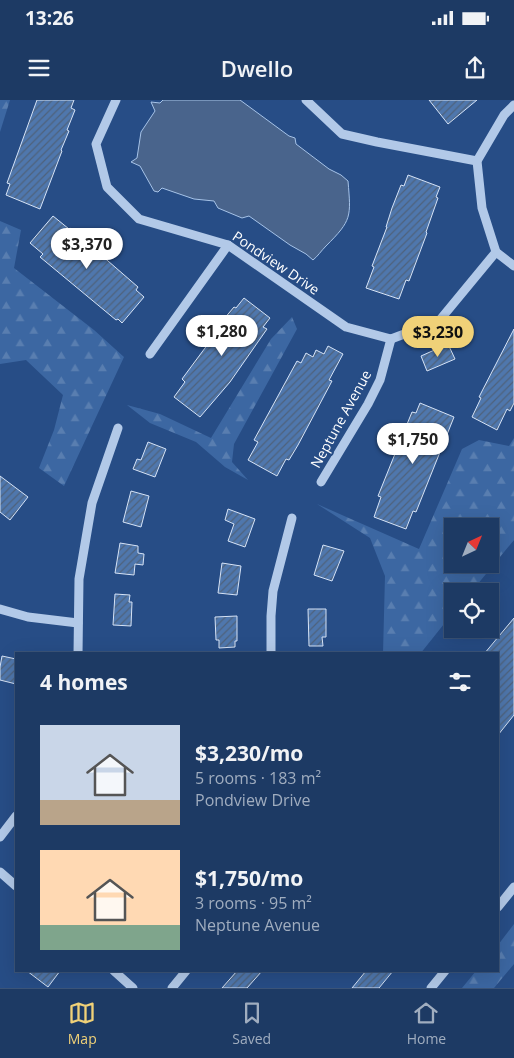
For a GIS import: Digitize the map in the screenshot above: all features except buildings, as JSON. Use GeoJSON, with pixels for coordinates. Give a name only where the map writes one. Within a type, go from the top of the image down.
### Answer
{"type":"FeatureCollection","features":[{"type":"Feature","properties":{"kind":"street","name":"Pondview Drive"},"geometry":{"type":"LineString","coordinates":[[116,100],[96,144],[107,186],[139,219],[228,245],[346,327],[391,339]]}},
{"type":"Feature","properties":{"kind":"street"},"geometry":{"type":"LineString","coordinates":[[306,100],[342,134],[477,161]]}},
{"type":"Feature","properties":{"kind":"street"},"geometry":{"type":"LineString","coordinates":[[514,106],[504,115],[477,161],[482,208],[496,252],[514,266]]}},
{"type":"Feature","properties":{"kind":"street"},"geometry":{"type":"LineString","coordinates":[[150,354],[228,245]]}},
{"type":"Feature","properties":{"kind":"street"},"geometry":{"type":"LineString","coordinates":[[391,339],[439,321],[496,252]]}},
{"type":"Feature","properties":{"kind":"street","name":"Neptune Avenue"},"geometry":{"type":"LineString","coordinates":[[322,482],[380,380],[391,339]]}},
{"type":"Feature","properties":{"kind":"street"},"geometry":{"type":"LineString","coordinates":[[78,652],[79,579],[92,503],[118,428]]}},
{"type":"Feature","properties":{"kind":"street"},"geometry":{"type":"LineString","coordinates":[[271,652],[273,591],[292,518]]}},
{"type":"Feature","properties":{"kind":"street"},"geometry":{"type":"LineString","coordinates":[[0,609],[28,617],[78,623]]}},
{"type":"Feature","properties":{"kind":"street"},"geometry":{"type":"LineString","coordinates":[[0,838],[15,817]]}},
{"type":"Feature","properties":{"kind":"street"},"geometry":{"type":"LineString","coordinates":[[0,872],[15,885]]}},
{"type":"Feature","properties":{"kind":"street"},"geometry":{"type":"LineString","coordinates":[[499,906],[514,887]]}},
{"type":"Feature","properties":{"kind":"street"},"geometry":{"type":"LineString","coordinates":[[115,972],[134,988]]}},
{"type":"Feature","properties":{"kind":"street"},"geometry":{"type":"LineString","coordinates":[[172,988],[185,972]]}},
{"type":"Feature","properties":{"kind":"street"},"geometry":{"type":"LineString","coordinates":[[431,988],[444,972]]}},
{"type":"Feature","properties":{"kind":"green space"},"geometry":{"type":"Polygon","coordinates":[[[0,100],[10,100],[0,132],[0,100]]]}},
{"type":"Feature","properties":{"kind":"green space"},"geometry":{"type":"Polygon","coordinates":[[[0,221],[21,230],[14,268],[94,330],[124,357],[64,486],[39,468],[54,430],[63,395],[26,360],[0,364],[0,221]]]}},
{"type":"Feature","properties":{"kind":"green space"},"geometry":{"type":"Polygon","coordinates":[[[292,317],[297,329],[234,444],[232,462],[248,480],[225,467],[196,442],[150,423],[127,405],[160,414],[211,438],[271,339],[292,317]]]}},
{"type":"Feature","properties":{"kind":"green space"},"geometry":{"type":"Polygon","coordinates":[[[514,438],[514,540],[499,558],[499,518],[444,518],[444,573],[487,573],[479,583],[444,583],[444,624],[422,652],[383,652],[385,576],[370,538],[317,504],[419,549],[462,449],[479,440],[509,446],[514,438]]]}},
{"type":"Feature","properties":{"kind":"green space"},"geometry":{"type":"Polygon","coordinates":[[[514,924],[514,964],[494,988],[462,988],[475,972],[499,972],[499,944],[514,924]]]}},
{"type":"Feature","properties":{"kind":"shaded area"},"geometry":{"type":"Polygon","coordinates":[[[163,100],[240,100],[289,136],[295,138],[296,144],[348,181],[349,211],[341,230],[313,260],[249,216],[242,218],[218,208],[214,201],[194,199],[162,188],[158,192],[154,191],[140,166],[131,162],[137,158],[141,132],[155,111],[151,102],[160,103],[163,100]]]}}]}
